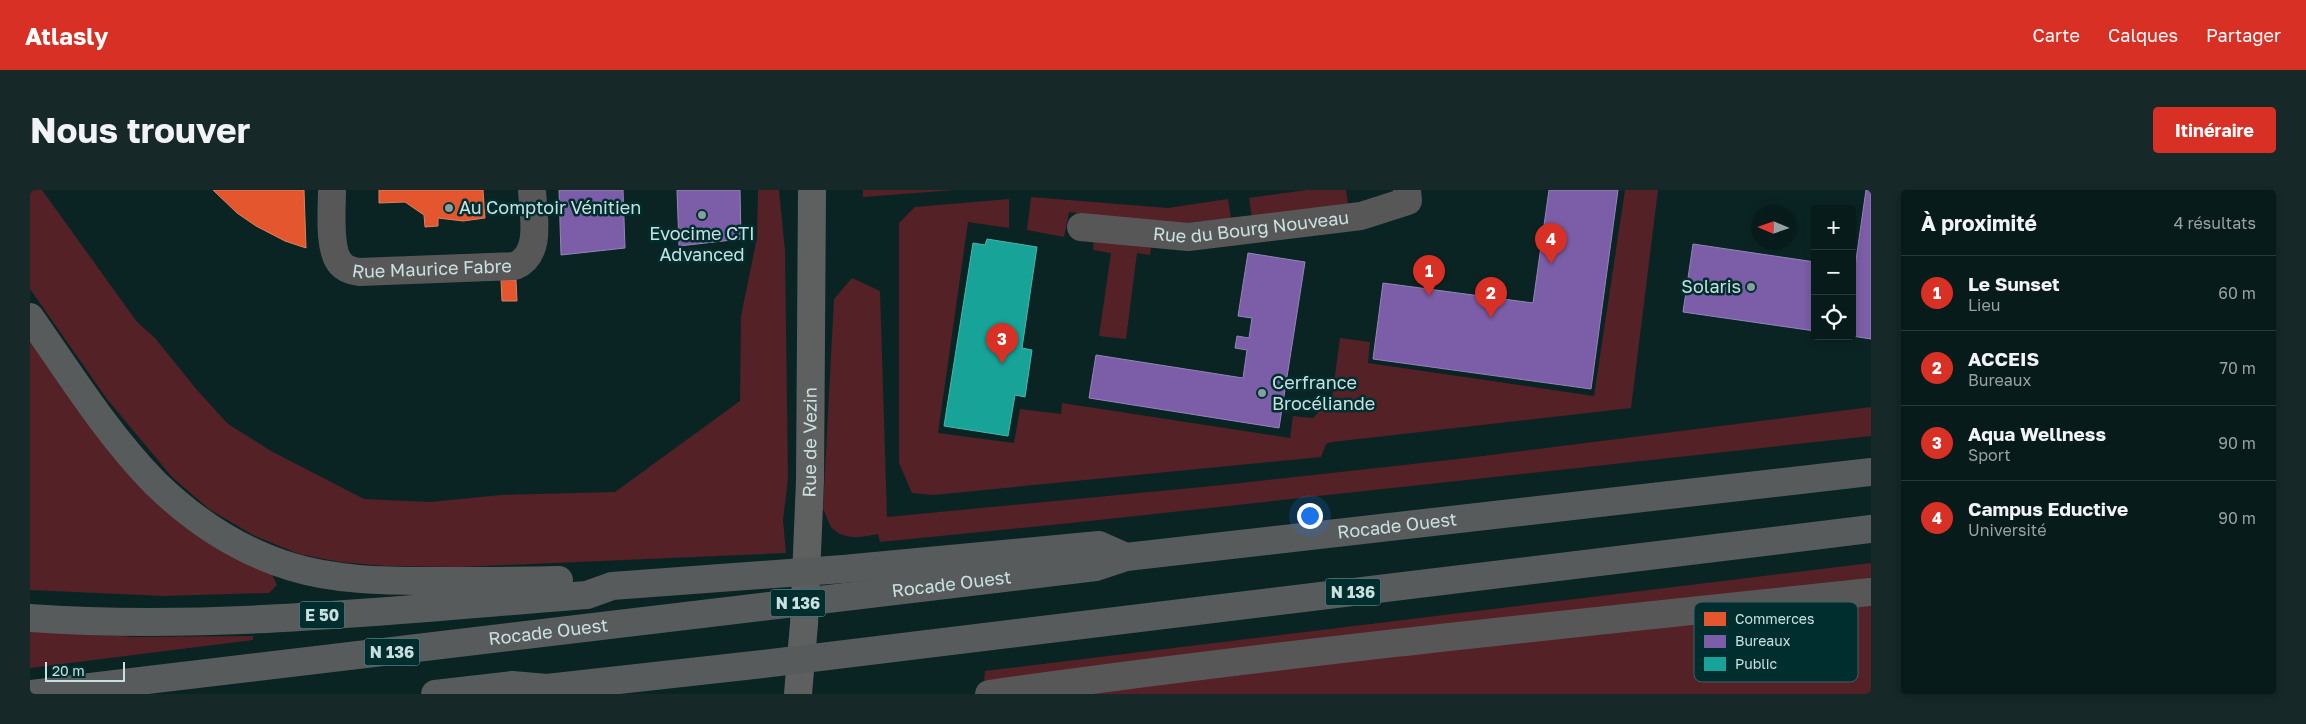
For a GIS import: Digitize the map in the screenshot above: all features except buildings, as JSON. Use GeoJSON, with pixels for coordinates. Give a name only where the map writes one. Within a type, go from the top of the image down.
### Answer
{"type":"FeatureCollection","features":[{"type":"Feature","properties":{"kind":"highway"},"geometry":{"type":"LineString","coordinates":[[30,317],[103,422],[154,482],[202,523],[229,541],[262,557],[293,568],[353,578],[490,581],[586,579],[612,586],[843,570],[1099,545],[1126,557]]}},
{"type":"Feature","properties":{"kind":"highway","name":"Rocade Ouest"},"geometry":{"type":"LineString","coordinates":[[30,694],[1096,567],[1126,557],[1871,472]]}},
{"type":"Feature","properties":{"kind":"highway","name":"N 136"},"geometry":{"type":"LineString","coordinates":[[435,694],[512,685],[541,691],[1871,529]]}},
{"type":"Feature","properties":{"kind":"highway","name":"E 50"},"geometry":{"type":"LineString","coordinates":[[30,618],[96,622],[258,619],[587,595],[612,586]]}},
{"type":"Feature","properties":{"kind":"main road","name":"Rue de Vezin"},"geometry":{"type":"LineString","coordinates":[[798,694],[804,624],[810,481],[812,190]]}},
{"type":"Feature","properties":{"kind":"street","name":"Rue Maurice Fabre"},"geometry":{"type":"LineString","coordinates":[[332,190],[333,245],[335,255],[340,264],[349,270],[359,272],[515,266],[521,264],[527,259],[534,243],[532,190]]}},
{"type":"Feature","properties":{"kind":"street","name":"Rue du Bourg Nouveau"},"geometry":{"type":"LineString","coordinates":[[1081,227],[1188,237],[1361,216],[1408,201],[1407,190]]}},
{"type":"Feature","properties":{"kind":"street"},"geometry":{"type":"LineString","coordinates":[[1776,602],[1871,592]]}},
{"type":"Feature","properties":{"kind":"street"},"geometry":{"type":"LineString","coordinates":[[988,694],[1119,676],[1472,634],[1694,611]]}},
{"type":"Feature","properties":{"kind":"shaded area"},"geometry":{"type":"Polygon","coordinates":[[[30,190],[42,190],[137,322],[155,338],[197,390],[228,424],[271,451],[364,499],[430,502],[501,495],[615,492],[740,401],[741,316],[757,238],[758,190],[779,190],[785,251],[788,479],[783,520],[786,553],[460,567],[385,566],[340,562],[299,554],[253,535],[209,509],[172,477],[107,399],[30,289],[30,190]]]}},
{"type":"Feature","properties":{"kind":"shaded area"},"geometry":{"type":"Polygon","coordinates":[[[863,190],[955,190],[863,197],[863,190]]]}},
{"type":"Feature","properties":{"kind":"shaded area"},"geometry":{"type":"Polygon","coordinates":[[[1307,190],[1346,190],[1348,204],[1252,218],[1249,198],[1307,190]]]}},
{"type":"Feature","properties":{"kind":"shaded area"},"geometry":{"type":"Polygon","coordinates":[[[1625,190],[1658,190],[1631,408],[1332,442],[1326,444],[1321,457],[933,495],[912,493],[899,463],[899,223],[915,207],[1009,199],[1009,228],[968,222],[938,433],[1014,443],[1020,409],[1061,414],[1062,403],[1290,438],[1293,416],[1313,418],[1332,398],[1340,338],[1370,342],[1368,363],[1594,396],[1625,190]]]}},
{"type":"Feature","properties":{"kind":"shaded area"},"geometry":{"type":"Polygon","coordinates":[[[1031,197],[1168,208],[1228,199],[1231,219],[1172,224],[1069,212],[1064,237],[1027,230],[1031,197]]]}},
{"type":"Feature","properties":{"kind":"shaded area"},"geometry":{"type":"Polygon","coordinates":[[[1094,239],[1151,247],[1150,255],[1137,253],[1126,339],[1099,336],[1111,253],[1093,250],[1094,239]]]}},
{"type":"Feature","properties":{"kind":"shaded area"},"geometry":{"type":"Polygon","coordinates":[[[852,278],[880,291],[887,517],[1223,485],[1467,458],[1871,407],[1871,436],[880,542],[878,534],[854,537],[842,535],[832,528],[823,509],[834,299],[852,278]]]}},
{"type":"Feature","properties":{"kind":"shaded area"},"geometry":{"type":"Polygon","coordinates":[[[30,331],[84,408],[270,570],[277,585],[269,593],[164,596],[30,590],[30,331]]]}},
{"type":"Feature","properties":{"kind":"shaded area"},"geometry":{"type":"Polygon","coordinates":[[[1871,563],[1871,694],[983,694],[985,671],[1871,563]]]}},
{"type":"Feature","properties":{"kind":"shaded area"},"geometry":{"type":"Polygon","coordinates":[[[30,630],[135,637],[253,636],[253,640],[30,668],[30,630]]]}},
{"type":"Feature","properties":{"kind":"place","name":"Au Comptoir Vénitien"},"geometry":{"type":"Point","coordinates":[449,208]}},
{"type":"Feature","properties":{"kind":"place","name":"Evocime CTI Advanced"},"geometry":{"type":"Point","coordinates":[702,215]}},
{"type":"Feature","properties":{"kind":"place","name":"Campus Eductive"},"geometry":{"type":"Point","coordinates":[1551,264]}},
{"type":"Feature","properties":{"kind":"place","name":"Solaris"},"geometry":{"type":"Point","coordinates":[1751,287]}},
{"type":"Feature","properties":{"kind":"place","name":"Le Sunset"},"geometry":{"type":"Point","coordinates":[1429,296]}},
{"type":"Feature","properties":{"kind":"place","name":"ACCEIS"},"geometry":{"type":"Point","coordinates":[1491,318]}},
{"type":"Feature","properties":{"kind":"place","name":"Aqua Wellness"},"geometry":{"type":"Point","coordinates":[1002,364]}},
{"type":"Feature","properties":{"kind":"place","name":"Cerfrance Brocéliande"},"geometry":{"type":"Point","coordinates":[1262,393]}}]}
